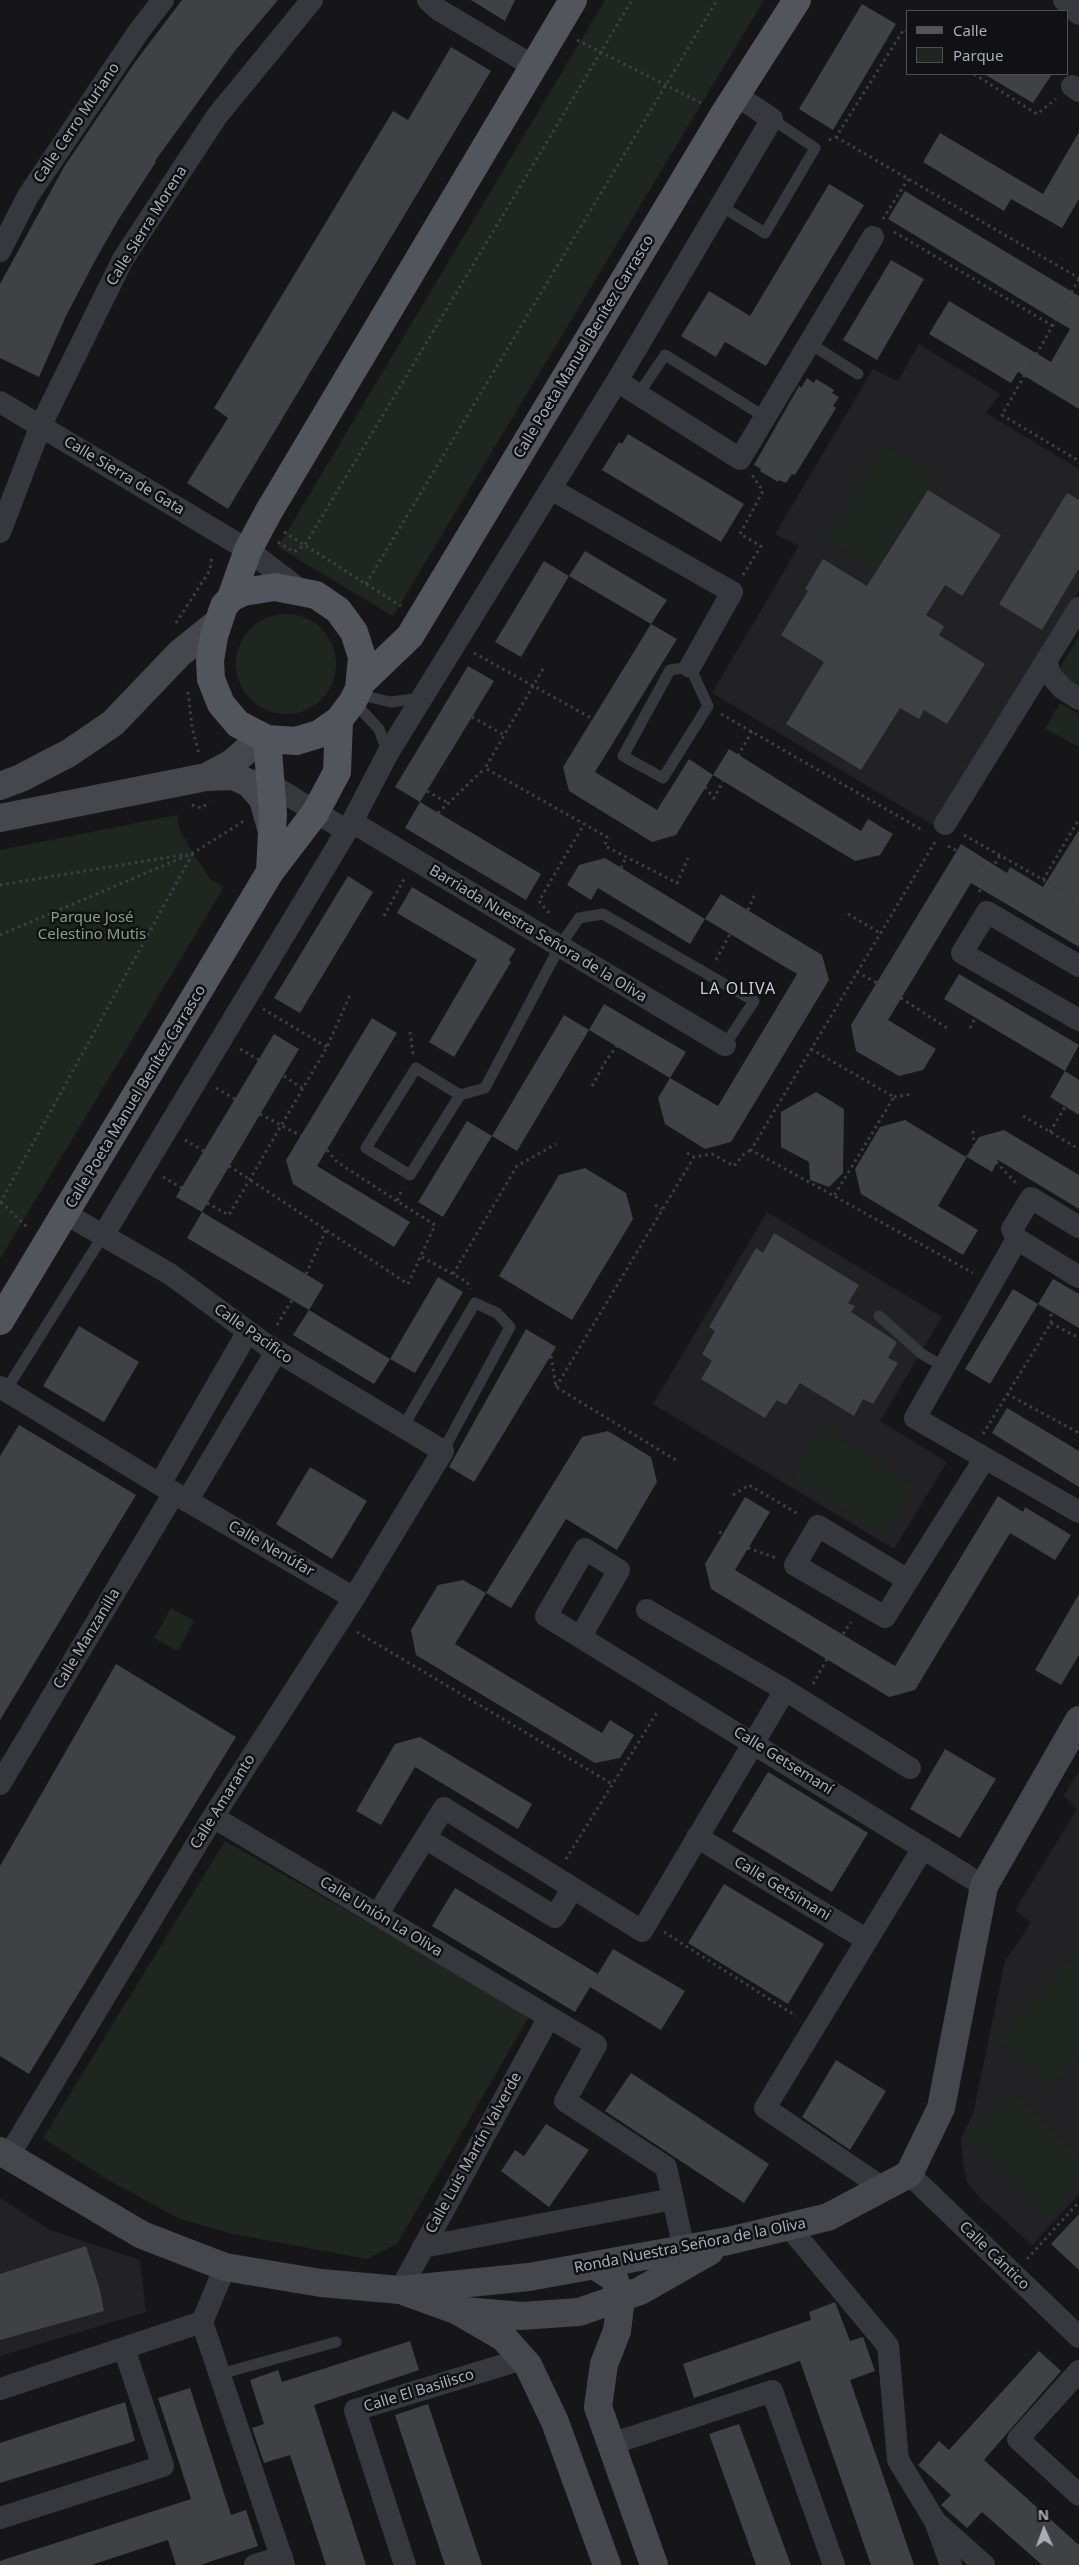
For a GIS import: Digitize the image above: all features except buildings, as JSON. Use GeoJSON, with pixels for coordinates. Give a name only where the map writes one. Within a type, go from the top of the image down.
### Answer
{"type":"FeatureCollection","features":[{"type":"Feature","properties":{"kind":"main road"},"geometry":{"type":"LineString","coordinates":[[231,598],[243,592],[274,587],[303,592],[328,602],[348,620],[359,644],[362,671],[352,700],[319,734],[308,738],[284,741],[264,738],[246,730],[232,718],[216,696],[211,679],[210,661],[216,624],[224,606],[231,598],[248,550],[274,502],[573,0]]}},
{"type":"Feature","properties":{"kind":"main road","name":"Calle Poeta Manuel Benítez Carrasco"},"geometry":{"type":"LineString","coordinates":[[0,1321],[270,872],[315,813],[337,772],[352,700],[410,636],[730,104],[797,0]]}},
{"type":"Feature","properties":{"kind":"main road","name":"Calle Poeta Manuel Benítez Carrasco"},"geometry":{"type":"LineString","coordinates":[[264,738],[272,834],[270,872]]}},
{"type":"Feature","properties":{"kind":"street","name":"Calle Cerro Muriano"},"geometry":{"type":"LineString","coordinates":[[0,251],[28,196],[139,31],[163,0]]}},
{"type":"Feature","properties":{"kind":"street","name":"Calle Sierra Morena"},"geometry":{"type":"LineString","coordinates":[[0,532],[41,425],[123,259],[217,116],[312,0]]}},
{"type":"Feature","properties":{"kind":"street"},"geometry":{"type":"LineString","coordinates":[[428,0],[439,10],[534,66]]}},
{"type":"Feature","properties":{"kind":"street"},"geometry":{"type":"LineString","coordinates":[[1064,0],[1079,14]]}},
{"type":"Feature","properties":{"kind":"street"},"geometry":{"type":"LineString","coordinates":[[104,1234],[349,826],[388,753],[617,381],[772,119],[730,104]]}},
{"type":"Feature","properties":{"kind":"street"},"geometry":{"type":"LineString","coordinates":[[617,381],[740,459],[877,230]]}},
{"type":"Feature","properties":{"kind":"street","name":"Calle Sierra de Gata"},"geometry":{"type":"LineString","coordinates":[[0,402],[248,550],[303,592]]}},
{"type":"Feature","properties":{"kind":"street"},"geometry":{"type":"LineString","coordinates":[[550,489],[732,592],[690,667]]}},
{"type":"Feature","properties":{"kind":"street"},"geometry":{"type":"LineString","coordinates":[[941,831],[1079,608]]}},
{"type":"Feature","properties":{"kind":"street"},"geometry":{"type":"LineString","coordinates":[[0,786],[21,778],[69,753],[114,723],[180,653],[216,624]]}},
{"type":"Feature","properties":{"kind":"street"},"geometry":{"type":"LineString","coordinates":[[1046,661],[1051,676],[1063,689],[1079,699]]}},
{"type":"Feature","properties":{"kind":"street"},"geometry":{"type":"LineString","coordinates":[[0,818],[203,766],[232,763],[264,738]]}},
{"type":"Feature","properties":{"kind":"street"},"geometry":{"type":"LineString","coordinates":[[203,766],[249,783],[263,799],[268,796]]}},
{"type":"Feature","properties":{"kind":"street","name":"Barriada Nuestra Señora de la Oliva"},"geometry":{"type":"LineString","coordinates":[[268,796],[349,826],[414,860],[552,941],[724,1046]]}},
{"type":"Feature","properties":{"kind":"street"},"geometry":{"type":"LineString","coordinates":[[1078,1018],[962,953],[988,912],[1079,966]]}},
{"type":"Feature","properties":{"kind":"street"},"geometry":{"type":"LineString","coordinates":[[1079,1227],[1031,1198],[1012,1229],[1017,1239],[1079,1277]]}},
{"type":"Feature","properties":{"kind":"street","name":"Calle Pacifico"},"geometry":{"type":"LineString","coordinates":[[66,1214],[104,1234],[170,1274],[263,1343],[442,1450]]}},
{"type":"Feature","properties":{"kind":"street"},"geometry":{"type":"LineString","coordinates":[[1017,1239],[914,1418],[1079,1512]]}},
{"type":"Feature","properties":{"kind":"street","name":"Calle Manzanilla"},"geometry":{"type":"LineString","coordinates":[[174,1492],[263,1343]]}},
{"type":"Feature","properties":{"kind":"street","name":"Calle Manzanilla"},"geometry":{"type":"LineString","coordinates":[[0,1784],[263,1343]]}},
{"type":"Feature","properties":{"kind":"street","name":"Calle Nenúfar"},"geometry":{"type":"LineString","coordinates":[[3,1389],[354,1598]]}},
{"type":"Feature","properties":{"kind":"street","name":"Calle Amaranto"},"geometry":{"type":"LineString","coordinates":[[4,2154],[213,1816],[354,1598],[442,1450]]}},
{"type":"Feature","properties":{"kind":"street"},"geometry":{"type":"LineString","coordinates":[[908,1580],[818,1526],[794,1565],[885,1617],[908,1580],[979,1455]]}},
{"type":"Feature","properties":{"kind":"street"},"geometry":{"type":"LineString","coordinates":[[647,1610],[785,1690],[910,1768]]}},
{"type":"Feature","properties":{"kind":"street","name":"Calle Getsemaní"},"geometry":{"type":"LineString","coordinates":[[581,1636],[984,1886]]}},
{"type":"Feature","properties":{"kind":"street"},"geometry":{"type":"LineString","coordinates":[[377,1915],[444,1808],[642,1930],[785,1690]]}},
{"type":"Feature","properties":{"kind":"street"},"geometry":{"type":"LineString","coordinates":[[909,2174],[941,2108],[984,1886],[1079,1720]]}},
{"type":"Feature","properties":{"kind":"street","name":"Calle Unión La Oliva"},"geometry":{"type":"LineString","coordinates":[[213,1816],[596,2045],[565,2101],[666,2167],[673,2199]]}},
{"type":"Feature","properties":{"kind":"street","name":"Calle Getsimani"},"geometry":{"type":"LineString","coordinates":[[697,1837],[867,1940]]}},
{"type":"Feature","properties":{"kind":"street"},"geometry":{"type":"LineString","coordinates":[[425,1838],[555,1917],[564,1882]]}},
{"type":"Feature","properties":{"kind":"street"},"geometry":{"type":"LineString","coordinates":[[883,2188],[765,2108],[923,1848]]}},
{"type":"Feature","properties":{"kind":"street","name":"Calle Luis Martín Valverde"},"geometry":{"type":"LineString","coordinates":[[400,2290],[548,2017]]}},
{"type":"Feature","properties":{"kind":"street","name":"Ronda Nuestra Señora de la Oliva"},"geometry":{"type":"LineString","coordinates":[[4,2154],[142,2235],[225,2267],[321,2283],[400,2290],[529,2277],[790,2228],[828,2217],[909,2174]]}},
{"type":"Feature","properties":{"kind":"street","name":"Calle Cántico"},"geometry":{"type":"LineString","coordinates":[[909,2174],[1079,2337]]}},
{"type":"Feature","properties":{"kind":"street"},"geometry":{"type":"LineString","coordinates":[[423,2247],[673,2199],[684,2249]]}},
{"type":"Feature","properties":{"kind":"street"},"geometry":{"type":"LineString","coordinates":[[790,2228],[888,2346],[898,2460],[935,2521],[951,2565]]}},
{"type":"Feature","properties":{"kind":"street"},"geometry":{"type":"LineString","coordinates":[[456,2310],[521,2316],[579,2312],[640,2291],[728,2241]]}},
{"type":"Feature","properties":{"kind":"street"},"geometry":{"type":"LineString","coordinates":[[594,2265],[614,2278],[621,2298],[617,2331],[604,2364],[598,2407],[654,2565]]}},
{"type":"Feature","properties":{"kind":"street"},"geometry":{"type":"LineString","coordinates":[[225,2267],[202,2322],[283,2561],[255,2565]]}},
{"type":"Feature","properties":{"kind":"street"},"geometry":{"type":"LineString","coordinates":[[525,2362],[521,2316],[529,2277]]}},
{"type":"Feature","properties":{"kind":"street"},"geometry":{"type":"LineString","coordinates":[[400,2290],[456,2310],[504,2338],[525,2362],[556,2422],[607,2565]]}},
{"type":"Feature","properties":{"kind":"street"},"geometry":{"type":"LineString","coordinates":[[0,2389],[202,2322]]}},
{"type":"Feature","properties":{"kind":"street"},"geometry":{"type":"LineString","coordinates":[[0,2518],[162,2466],[124,2348]]}},
{"type":"Feature","properties":{"kind":"street","name":"Calle El Basilisco"},"geometry":{"type":"LineString","coordinates":[[405,2565],[356,2410],[525,2362]]}},
{"type":"Feature","properties":{"kind":"street"},"geometry":{"type":"LineString","coordinates":[[1079,2371],[1018,2439],[1079,2495]]}},
{"type":"Feature","properties":{"kind":"street"},"geometry":{"type":"LineString","coordinates":[[611,2444],[772,2391],[834,2565]]}},
{"type":"Feature","properties":{"kind":"street"},"geometry":{"type":"LineString","coordinates":[[935,2521],[984,2565]]}},
{"type":"Feature","properties":{"kind":"lane"},"geometry":{"type":"LineString","coordinates":[[721,206],[765,233],[815,148],[772,119]]}},
{"type":"Feature","properties":{"kind":"lane"},"geometry":{"type":"LineString","coordinates":[[809,344],[858,374]]}},
{"type":"Feature","properties":{"kind":"lane"},"geometry":{"type":"LineString","coordinates":[[638,395],[665,355],[765,417]]}},
{"type":"Feature","properties":{"kind":"lane"},"geometry":{"type":"LineString","coordinates":[[690,667],[708,706],[663,778],[623,756],[670,670],[690,667]]}},
{"type":"Feature","properties":{"kind":"lane"},"geometry":{"type":"LineString","coordinates":[[352,700],[391,702],[422,698]]}},
{"type":"Feature","properties":{"kind":"lane"},"geometry":{"type":"LineString","coordinates":[[352,700],[379,729],[388,753]]}},
{"type":"Feature","properties":{"kind":"lane"},"geometry":{"type":"LineString","coordinates":[[460,1095],[416,1068],[366,1148],[410,1175],[460,1095],[485,1088],[552,941],[579,918],[603,914],[754,1001],[724,1046]]}},
{"type":"Feature","properties":{"kind":"lane"},"geometry":{"type":"LineString","coordinates":[[3,1389],[104,1234]]}},
{"type":"Feature","properties":{"kind":"lane"},"geometry":{"type":"LineString","coordinates":[[403,1427],[475,1303],[497,1313],[510,1327],[442,1450]]}},
{"type":"Feature","properties":{"kind":"lane"},"geometry":{"type":"LineString","coordinates":[[879,1316],[922,1354],[944,1366]]}},
{"type":"Feature","properties":{"kind":"lane"},"geometry":{"type":"LineString","coordinates":[[220,2374],[336,2342]]}},
{"type":"Feature","properties":{"kind":"path"},"geometry":{"type":"LineString","coordinates":[[273,539],[294,552],[305,545],[632,0]]}},
{"type":"Feature","properties":{"kind":"path"},"geometry":{"type":"LineString","coordinates":[[366,584],[717,0]]}},
{"type":"Feature","properties":{"kind":"path"},"geometry":{"type":"LineString","coordinates":[[556,29],[666,85],[730,104]]}},
{"type":"Feature","properties":{"kind":"path"},"geometry":{"type":"LineString","coordinates":[[815,148],[836,137],[904,29],[906,30]]}},
{"type":"Feature","properties":{"kind":"path"},"geometry":{"type":"LineString","coordinates":[[976,75],[1037,114],[1076,88]]}},
{"type":"Feature","properties":{"kind":"path"},"geometry":{"type":"LineString","coordinates":[[836,137],[1079,278],[1002,415],[1079,461]]}},
{"type":"Feature","properties":{"kind":"path"},"geometry":{"type":"LineString","coordinates":[[908,178],[877,230],[1053,326]]}},
{"type":"Feature","properties":{"kind":"path"},"geometry":{"type":"LineString","coordinates":[[732,592],[761,546],[740,534],[763,491],[740,459]]}},
{"type":"Feature","properties":{"kind":"path"},"geometry":{"type":"LineString","coordinates":[[175,626],[210,570],[212,555],[208,550]]}},
{"type":"Feature","properties":{"kind":"path"},"geometry":{"type":"LineString","coordinates":[[438,813],[485,768],[543,669]]}},
{"type":"Feature","properties":{"kind":"path"},"geometry":{"type":"LineString","coordinates":[[188,684],[192,727],[203,766]]}},
{"type":"Feature","properties":{"kind":"path"},"geometry":{"type":"LineString","coordinates":[[532,687],[593,720]]}},
{"type":"Feature","properties":{"kind":"path"},"geometry":{"type":"LineString","coordinates":[[708,706],[941,831],[1000,855],[1079,900]]}},
{"type":"Feature","properties":{"kind":"path"},"geometry":{"type":"LineString","coordinates":[[472,717],[504,735]]}},
{"type":"Feature","properties":{"kind":"path"},"geometry":{"type":"LineString","coordinates":[[738,756],[752,731]]}},
{"type":"Feature","properties":{"kind":"path"},"geometry":{"type":"LineString","coordinates":[[485,768],[607,838],[605,846],[677,883],[688,858]]}},
{"type":"Feature","properties":{"kind":"path"},"geometry":{"type":"LineString","coordinates":[[705,787],[714,798],[723,781]]}},
{"type":"Feature","properties":{"kind":"path"},"geometry":{"type":"LineString","coordinates":[[427,791],[448,803]]}},
{"type":"Feature","properties":{"kind":"path"},"geometry":{"type":"LineString","coordinates":[[0,935],[193,853],[268,796]]}},
{"type":"Feature","properties":{"kind":"path"},"geometry":{"type":"LineString","coordinates":[[1043,880],[1079,819]]}},
{"type":"Feature","properties":{"kind":"path"},"geometry":{"type":"LineString","coordinates":[[552,941],[554,919],[539,901],[584,824]]}},
{"type":"Feature","properties":{"kind":"path"},"geometry":{"type":"LineString","coordinates":[[687,1153],[694,1157],[712,1154],[734,1166],[745,1153],[751,1150],[941,831]]}},
{"type":"Feature","properties":{"kind":"path"},"geometry":{"type":"LineString","coordinates":[[0,885],[193,853]]}},
{"type":"Feature","properties":{"kind":"path"},"geometry":{"type":"LineString","coordinates":[[48,1243],[21,1222],[0,1202],[193,853]]}},
{"type":"Feature","properties":{"kind":"path"},"geometry":{"type":"LineString","coordinates":[[988,912],[972,904],[1000,855]]}},
{"type":"Feature","properties":{"kind":"path"},"geometry":{"type":"LineString","coordinates":[[620,868],[626,857]]}},
{"type":"Feature","properties":{"kind":"path"},"geometry":{"type":"LineString","coordinates":[[384,916],[414,860]]}},
{"type":"Feature","properties":{"kind":"path"},"geometry":{"type":"LineString","coordinates":[[982,866],[991,871]]}},
{"type":"Feature","properties":{"kind":"path"},"geometry":{"type":"LineString","coordinates":[[748,910],[754,896]]}},
{"type":"Feature","properties":{"kind":"path"},"geometry":{"type":"LineString","coordinates":[[848,914],[880,934]]}},
{"type":"Feature","properties":{"kind":"path"},"geometry":{"type":"LineString","coordinates":[[708,974],[730,934]]}},
{"type":"Feature","properties":{"kind":"path"},"geometry":{"type":"LineString","coordinates":[[857,972],[877,983]]}},
{"type":"Feature","properties":{"kind":"path"},"geometry":{"type":"LineString","coordinates":[[207,1203],[229,1215],[248,1179],[327,1047],[350,995]]}},
{"type":"Feature","properties":{"kind":"path"},"geometry":{"type":"LineString","coordinates":[[244,998],[327,1047]]}},
{"type":"Feature","properties":{"kind":"path"},"geometry":{"type":"LineString","coordinates":[[901,998],[950,1030]]}},
{"type":"Feature","properties":{"kind":"path"},"geometry":{"type":"LineString","coordinates":[[970,1028],[975,1018]]}},
{"type":"Feature","properties":{"kind":"path"},"geometry":{"type":"LineString","coordinates":[[592,1086],[607,1059],[617,1046]]}},
{"type":"Feature","properties":{"kind":"path"},"geometry":{"type":"LineString","coordinates":[[811,1049],[894,1097],[912,1094]]}},
{"type":"Feature","properties":{"kind":"path"},"geometry":{"type":"LineString","coordinates":[[284,1076],[303,1089]]}},
{"type":"Feature","properties":{"kind":"path"},"geometry":{"type":"LineString","coordinates":[[834,1196],[894,1097]]}},
{"type":"Feature","properties":{"kind":"path"},"geometry":{"type":"LineString","coordinates":[[1050,1132],[1065,1106]]}},
{"type":"Feature","properties":{"kind":"path"},"geometry":{"type":"LineString","coordinates":[[260,1114],[302,1136]]}},
{"type":"Feature","properties":{"kind":"path"},"geometry":{"type":"LineString","coordinates":[[1023,1116],[1079,1149]]}},
{"type":"Feature","properties":{"kind":"path"},"geometry":{"type":"LineString","coordinates":[[973,1131],[974,1145]]}},
{"type":"Feature","properties":{"kind":"path"},"geometry":{"type":"LineString","coordinates":[[453,1274],[517,1166],[556,1144]]}},
{"type":"Feature","properties":{"kind":"path"},"geometry":{"type":"LineString","coordinates":[[229,1166],[408,1284],[435,1225],[337,1162],[327,1150]]}},
{"type":"Feature","properties":{"kind":"path"},"geometry":{"type":"LineString","coordinates":[[751,1150],[992,1284]]}},
{"type":"Feature","properties":{"kind":"path"},"geometry":{"type":"LineString","coordinates":[[556,1387],[694,1157]]}},
{"type":"Feature","properties":{"kind":"path"},"geometry":{"type":"LineString","coordinates":[[996,1162],[1031,1198]]}},
{"type":"Feature","properties":{"kind":"path"},"geometry":{"type":"LineString","coordinates":[[397,1201],[410,1175]]}},
{"type":"Feature","properties":{"kind":"path"},"geometry":{"type":"LineString","coordinates":[[655,1205],[662,1210]]}},
{"type":"Feature","properties":{"kind":"path"},"geometry":{"type":"LineString","coordinates":[[306,1274],[326,1230]]}},
{"type":"Feature","properties":{"kind":"path"},"geometry":{"type":"LineString","coordinates":[[422,1257],[468,1282],[475,1303]]}},
{"type":"Feature","properties":{"kind":"path"},"geometry":{"type":"LineString","coordinates":[[263,1343],[292,1300]]}},
{"type":"Feature","properties":{"kind":"path"},"geometry":{"type":"LineString","coordinates":[[979,1455],[1008,1394],[1051,1323],[1051,1312]]}},
{"type":"Feature","properties":{"kind":"path"},"geometry":{"type":"LineString","coordinates":[[1051,1323],[1079,1338]]}},
{"type":"Feature","properties":{"kind":"path"},"geometry":{"type":"LineString","coordinates":[[551,1356],[556,1387],[679,1462]]}},
{"type":"Feature","properties":{"kind":"path"},"geometry":{"type":"LineString","coordinates":[[1008,1394],[1079,1433]]}},
{"type":"Feature","properties":{"kind":"path"},"geometry":{"type":"LineString","coordinates":[[733,1494],[749,1485],[818,1526]]}},
{"type":"Feature","properties":{"kind":"path"},"geometry":{"type":"LineString","coordinates":[[748,1548],[794,1565]]}},
{"type":"Feature","properties":{"kind":"path"},"geometry":{"type":"LineString","coordinates":[[339,1621],[612,1784]]}},
{"type":"Feature","properties":{"kind":"path"},"geometry":{"type":"LineString","coordinates":[[564,1882],[612,1784],[670,1691]]}},
{"type":"Feature","properties":{"kind":"path"},"geometry":{"type":"LineString","coordinates":[[647,1921],[814,2028]]}},
{"type":"Feature","properties":{"kind":"path"},"geometry":{"type":"LineString","coordinates":[[1013,2274],[1079,2202]]}},
{"type":"Feature","properties":{"kind":"shaded area"},"geometry":{"type":"Polygon","coordinates":[[[919,344],[1000,394],[986,413],[1079,469],[1079,590],[936,827],[712,693],[799,546],[775,534],[873,369],[898,381],[919,344]]]}},
{"type":"Feature","properties":{"kind":"shaded area"},"geometry":{"type":"Polygon","coordinates":[[[767,1212],[942,1317],[880,1421],[947,1462],[894,1549],[653,1404],[767,1212]]]}},
{"type":"Feature","properties":{"kind":"shaded area"},"geometry":{"type":"Polygon","coordinates":[[[1079,1771],[1079,2194],[1032,2245],[980,2198],[967,2182],[963,2165],[961,2138],[973,2114],[1005,1961],[1031,1923],[1015,1910],[1077,1809],[1063,1796],[1079,1771]]]}},
{"type":"Feature","properties":{"kind":"shaded area"},"geometry":{"type":"Polygon","coordinates":[[[0,2198],[50,2230],[140,2260],[146,2312],[0,2356],[0,2198]]]}},
{"type":"Feature","properties":{"kind":"green space"},"geometry":{"type":"Polygon","coordinates":[[[605,0],[764,0],[393,616],[278,547],[605,0]]]}},
{"type":"Feature","properties":{"kind":"green space"},"geometry":{"type":"Polygon","coordinates":[[[884,444],[934,475],[876,570],[826,540],[884,444]]]}},
{"type":"Feature","properties":{"kind":"green space"},"geometry":{"type":"Polygon","coordinates":[[[286,614],[305,618],[322,628],[332,645],[336,664],[332,683],[322,700],[305,710],[286,714],[267,710],[250,700],[240,683],[236,664],[240,645],[250,628],[267,618],[286,614]]]}},
{"type":"Feature","properties":{"kind":"green space"},"geometry":{"type":"Polygon","coordinates":[[[1079,636],[1079,690],[1055,676],[1079,636]]]}},
{"type":"Feature","properties":{"kind":"green space"},"geometry":{"type":"Polygon","coordinates":[[[1060,703],[1079,714],[1079,747],[1045,729],[1060,703]]]}},
{"type":"Feature","properties":{"kind":"green space","name":"Parque José Celestino Mutis"},"geometry":{"type":"Polygon","coordinates":[[[177,815],[180,831],[193,853],[210,879],[224,887],[0,1259],[0,850],[177,815]]]}},
{"type":"Feature","properties":{"kind":"green space"},"geometry":{"type":"Polygon","coordinates":[[[821,1426],[915,1486],[884,1536],[791,1477],[821,1426]]]}},
{"type":"Feature","properties":{"kind":"green space"},"geometry":{"type":"Polygon","coordinates":[[[171,1608],[194,1621],[178,1651],[154,1638],[171,1608]]]}},
{"type":"Feature","properties":{"kind":"green space"},"geometry":{"type":"Polygon","coordinates":[[[225,1841],[530,2015],[397,2244],[367,2259],[233,2234],[180,2219],[108,2180],[43,2138],[225,1841]]]}},
{"type":"Feature","properties":{"kind":"green space"},"geometry":{"type":"Polygon","coordinates":[[[1079,1950],[1079,2056],[1051,2086],[999,2039],[1079,1950]]]}},
{"type":"Feature","properties":{"kind":"green space"},"geometry":{"type":"Polygon","coordinates":[[[1010,2091],[1079,2160],[1079,2188],[1048,2219],[965,2137],[1010,2091]]]}},
{"type":"Feature","properties":{"kind":"district","name":"LA OLIVA"},"geometry":{"type":"Point","coordinates":[738,989]}}]}
